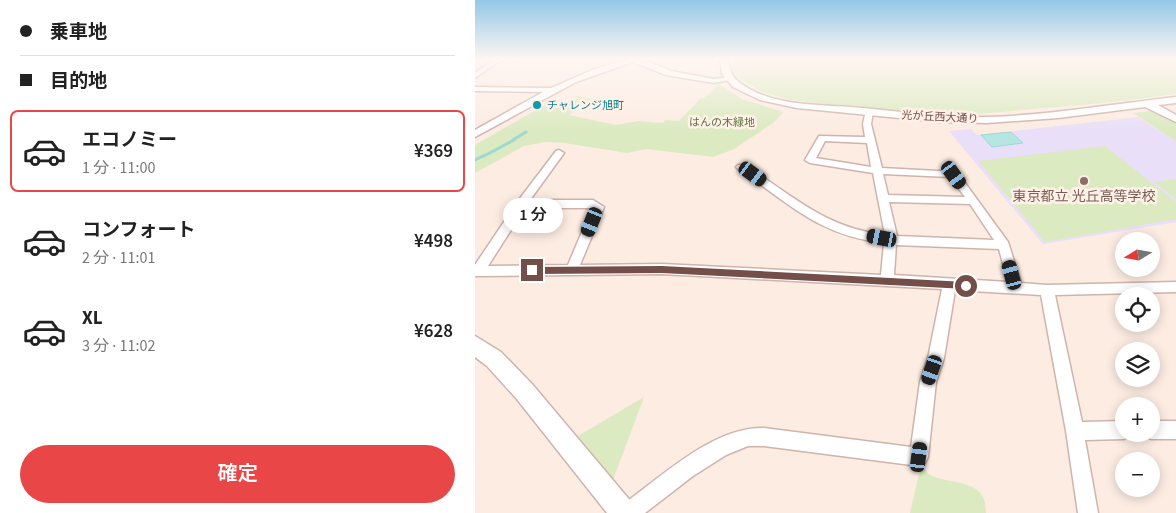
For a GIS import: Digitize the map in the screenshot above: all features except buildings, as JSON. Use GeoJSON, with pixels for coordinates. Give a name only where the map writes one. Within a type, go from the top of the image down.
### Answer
{"type":"FeatureCollection","features":[{"type":"Feature","properties":{"kind":"street"},"geometry":{"type":"LineString","coordinates":[[475,134],[568,83]]}},
{"type":"Feature","properties":{"kind":"street","name":"光が丘西大通り"},"geometry":{"type":"LineString","coordinates":[[734,83],[751,93],[775,101],[869,112],[985,120],[1176,100]]}},
{"type":"Feature","properties":{"kind":"street"},"geometry":{"type":"LineString","coordinates":[[476,90],[554,90]]}},
{"type":"Feature","properties":{"kind":"street"},"geometry":{"type":"LineString","coordinates":[[1148,104],[1176,119]]}},
{"type":"Feature","properties":{"kind":"street"},"geometry":{"type":"LineString","coordinates":[[869,112],[867,124],[891,234],[887,280]]}},
{"type":"Feature","properties":{"kind":"street"},"geometry":{"type":"LineString","coordinates":[[871,140],[822,138],[810,160],[878,171],[953,174],[1004,245],[1016,288]]}},
{"type":"Feature","properties":{"kind":"street"},"geometry":{"type":"LineString","coordinates":[[477,271],[559,153]]}},
{"type":"Feature","properties":{"kind":"street"},"geometry":{"type":"LineString","coordinates":[[741,167],[813,217],[855,233],[890,240],[1004,245]]}},
{"type":"Feature","properties":{"kind":"street"},"geometry":{"type":"LineString","coordinates":[[883,198],[973,201]]}},
{"type":"Feature","properties":{"kind":"street"},"geometry":{"type":"LineString","coordinates":[[522,204],[593,204],[598,206],[572,270]]}},
{"type":"Feature","properties":{"kind":"street"},"geometry":{"type":"LineString","coordinates":[[477,271],[662,270],[887,280],[1047,290],[1176,287]]}},
{"type":"Feature","properties":{"kind":"street"},"geometry":{"type":"LineString","coordinates":[[628,513],[713,453],[748,437],[764,437],[919,457],[928,382],[936,358],[949,285]]}},
{"type":"Feature","properties":{"kind":"street"},"geometry":{"type":"LineString","coordinates":[[1047,290],[1075,431],[1088,513]]}},
{"type":"Feature","properties":{"kind":"street"},"geometry":{"type":"LineString","coordinates":[[475,345],[499,364],[524,391],[624,513]]}},
{"type":"Feature","properties":{"kind":"street"},"geometry":{"type":"LineString","coordinates":[[1075,431],[1115,430]]}},
{"type":"Feature","properties":{"kind":"street"},"geometry":{"type":"LineString","coordinates":[[1160,430],[1176,430]]}},
{"type":"Feature","properties":{"kind":"shaded area","name":"東京都立 光丘高等学校"},"geometry":{"type":"Polygon","coordinates":[[[1138,117],[1176,141],[1176,222],[1043,244],[949,131],[971,129],[977,135],[1138,117]]]}},
{"type":"Feature","properties":{"kind":"green space"},"geometry":{"type":"Polygon","coordinates":[[[747,83],[1176,83],[1176,94],[1113,102],[977,114],[883,110],[790,100],[762,92],[747,83]]]}},
{"type":"Feature","properties":{"kind":"green space","name":"はんの木緑地"},"geometry":{"type":"Polygon","coordinates":[[[719,84],[742,99],[784,112],[773,123],[734,149],[713,157],[646,149],[627,153],[565,143],[545,142],[524,146],[475,173],[475,145],[553,100],[568,104],[577,99],[575,97],[577,96],[592,99],[569,115],[616,125],[638,121],[663,123],[665,120],[679,121],[701,98],[704,98],[719,84]]]}},
{"type":"Feature","properties":{"kind":"green space"},"geometry":{"type":"Polygon","coordinates":[[[1157,112],[1176,123],[1176,141],[1133,113],[1157,112]]]}},
{"type":"Feature","properties":{"kind":"green space"},"geometry":{"type":"Polygon","coordinates":[[[1105,146],[1176,202],[1176,219],[1045,242],[978,161],[1105,146]]]}},
{"type":"Feature","properties":{"kind":"green space"},"geometry":{"type":"Polygon","coordinates":[[[1176,179],[1176,199],[1154,182],[1176,179]]]}},
{"type":"Feature","properties":{"kind":"green space"},"geometry":{"type":"Polygon","coordinates":[[[644,397],[613,480],[578,436],[644,397]]]}},
{"type":"Feature","properties":{"kind":"green space"},"geometry":{"type":"Polygon","coordinates":[[[921,465],[932,476],[968,485],[975,489],[981,494],[985,502],[986,513],[910,513],[921,465]]]}},
{"type":"Feature","properties":{"kind":"water"},"geometry":{"type":"Polygon","coordinates":[[[1011,132],[1023,143],[992,147],[981,135],[1011,132]]]}},
{"type":"Feature","properties":{"kind":"waterway"},"geometry":{"type":"LineString","coordinates":[[513,140],[526,132]]}},
{"type":"Feature","properties":{"kind":"waterway"},"geometry":{"type":"LineString","coordinates":[[484,156],[514,140]]}},
{"type":"Feature","properties":{"kind":"waterway"},"geometry":{"type":"LineString","coordinates":[[475,160],[485,155]]}},
{"type":"Feature","properties":{"kind":"place","name":"チャレンジ旭町"},"geometry":{"type":"Point","coordinates":[537,105]}},
{"type":"Feature","properties":{"kind":"place","name":"東京都立 光丘高等学校"},"geometry":{"type":"Point","coordinates":[1084,181]}},
{"type":"Feature","properties":{"kind":"route"},"geometry":{"type":"LineString","coordinates":[[532,270],[662,270],[887,280],[966,286]]}}]}
